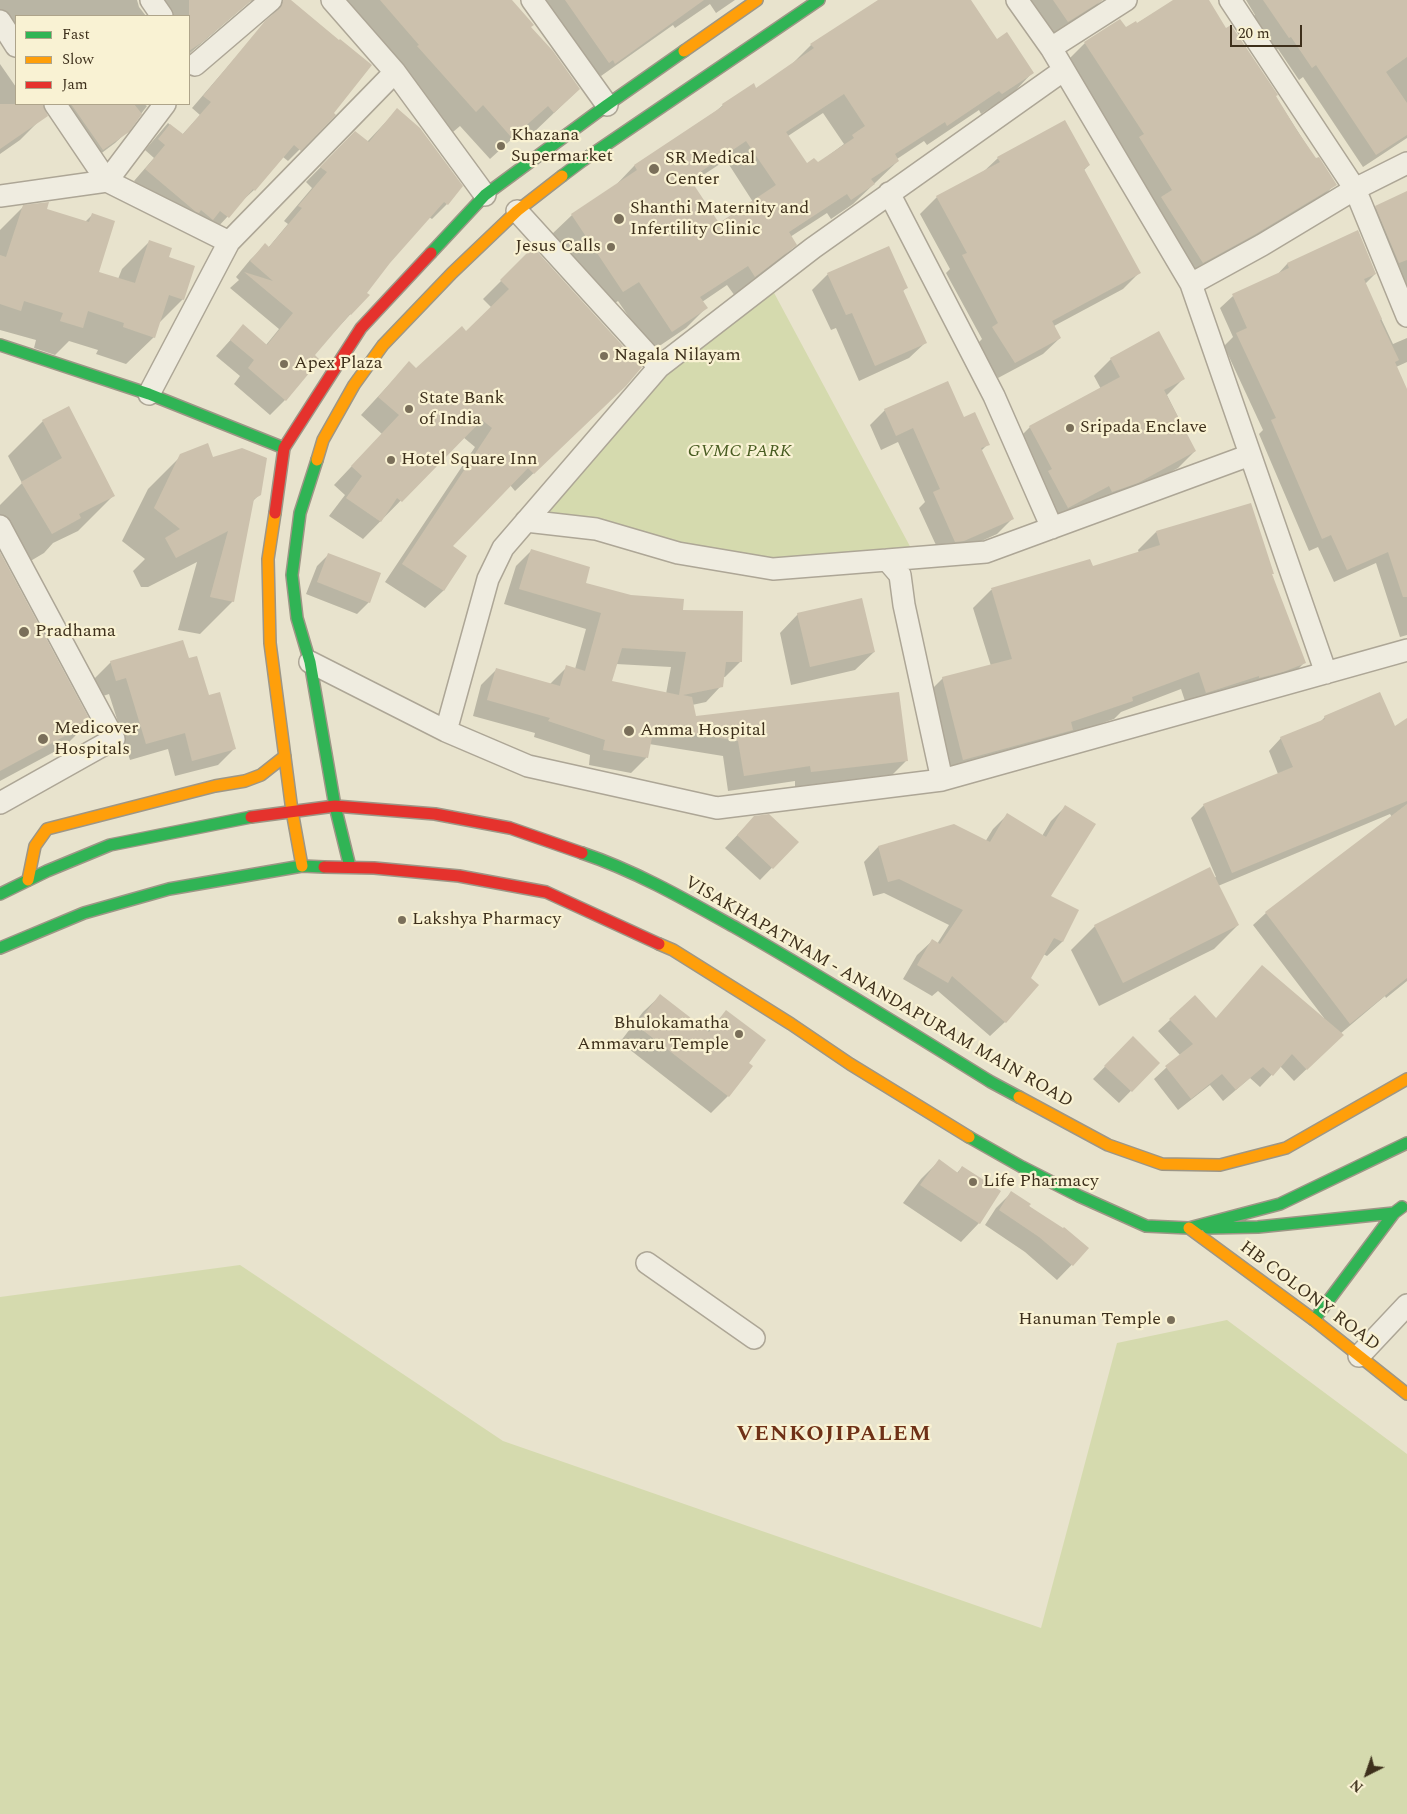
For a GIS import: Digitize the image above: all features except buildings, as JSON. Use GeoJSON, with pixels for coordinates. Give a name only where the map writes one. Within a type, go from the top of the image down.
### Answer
{"type":"FeatureCollection","features":[{"type":"Feature","properties":{"kind":"street"},"geometry":{"type":"LineString","coordinates":[[151,0],[161,15]]}},
{"type":"Feature","properties":{"kind":"street"},"geometry":{"type":"LineString","coordinates":[[191,64],[271,0]]}},
{"type":"Feature","properties":{"kind":"street"},"geometry":{"type":"LineString","coordinates":[[332,0],[395,72],[485,195]]}},
{"type":"Feature","properties":{"kind":"street"},"geometry":{"type":"LineString","coordinates":[[532,0],[606,105]]}},
{"type":"Feature","properties":{"kind":"street"},"geometry":{"type":"LineString","coordinates":[[302,866],[292,811],[270,643],[268,559],[284,448],[361,328],[485,195],[606,105],[757,0]]}},
{"type":"Feature","properties":{"kind":"street"},"geometry":{"type":"LineString","coordinates":[[350,867],[334,806],[326,748],[310,662],[297,618],[292,576],[300,514],[323,440],[354,384],[383,345],[452,273],[517,211],[582,161],[819,0]]}},
{"type":"Feature","properties":{"kind":"street"},"geometry":{"type":"LineString","coordinates":[[1017,0],[1051,48],[1191,284],[1326,673]]}},
{"type":"Feature","properties":{"kind":"street"},"geometry":{"type":"LineString","coordinates":[[1051,48],[1126,0]]}},
{"type":"Feature","properties":{"kind":"street"},"geometry":{"type":"LineString","coordinates":[[1230,0],[1355,189],[1407,316]]}},
{"type":"Feature","properties":{"kind":"street"},"geometry":{"type":"LineString","coordinates":[[0,21],[15,44]]}},
{"type":"Feature","properties":{"kind":"street"},"geometry":{"type":"LineString","coordinates":[[446,731],[488,579],[503,548],[659,367],[813,248],[1064,70]]}},
{"type":"Feature","properties":{"kind":"street"},"geometry":{"type":"LineString","coordinates":[[149,394],[228,242],[395,72]]}},
{"type":"Feature","properties":{"kind":"street"},"geometry":{"type":"LineString","coordinates":[[56,105],[107,181],[228,242]]}},
{"type":"Feature","properties":{"kind":"street"},"geometry":{"type":"LineString","coordinates":[[0,196],[107,181],[164,105]]}},
{"type":"Feature","properties":{"kind":"street"},"geometry":{"type":"LineString","coordinates":[[1191,284],[1262,245],[1355,189],[1407,163]]}},
{"type":"Feature","properties":{"kind":"street"},"geometry":{"type":"LineString","coordinates":[[889,193],[994,396],[1052,528]]}},
{"type":"Feature","properties":{"kind":"street"},"geometry":{"type":"LineString","coordinates":[[517,211],[659,367]]}},
{"type":"Feature","properties":{"kind":"street"},"geometry":{"type":"LineString","coordinates":[[0,345],[149,394],[284,448]]}},
{"type":"Feature","properties":{"kind":"street"},"geometry":{"type":"LineString","coordinates":[[526,521],[596,529],[678,553],[773,568],[986,552],[1250,455]]}},
{"type":"Feature","properties":{"kind":"street"},"geometry":{"type":"LineString","coordinates":[[0,526],[114,739],[0,802]]}},
{"type":"Feature","properties":{"kind":"street"},"geometry":{"type":"LineString","coordinates":[[887,560],[900,575],[904,605],[942,780]]}},
{"type":"Feature","properties":{"kind":"street"},"geometry":{"type":"LineString","coordinates":[[310,662],[446,731],[528,766],[717,808],[942,780],[1407,650]]}},
{"type":"Feature","properties":{"kind":"street"},"geometry":{"type":"LineString","coordinates":[[28,880],[35,846],[48,829],[215,786],[245,781],[261,775],[285,756]]}},
{"type":"Feature","properties":{"kind":"street","name":"VISAKHAPATNAM - ANANDAPURAM MAIN ROAD"},"geometry":{"type":"LineString","coordinates":[[0,894],[110,845],[241,818],[334,806],[435,814],[510,828],[609,862],[702,909],[814,972],[991,1082],[1108,1145],[1162,1164],[1220,1165],[1286,1148],[1407,1079]]}},
{"type":"Feature","properties":{"kind":"street"},"geometry":{"type":"LineString","coordinates":[[0,948],[84,913],[169,889],[302,866],[350,867],[459,876],[546,892],[673,950],[791,1024],[850,1064],[1022,1167],[1146,1226],[1189,1228],[1258,1227],[1394,1213]]}},
{"type":"Feature","properties":{"kind":"street"},"geometry":{"type":"LineString","coordinates":[[1189,1228],[1280,1204],[1407,1142]]}},
{"type":"Feature","properties":{"kind":"street"},"geometry":{"type":"LineString","coordinates":[[1314,1320],[1394,1213],[1407,1203]]}},
{"type":"Feature","properties":{"kind":"street","name":"HB COLONY ROAD"},"geometry":{"type":"LineString","coordinates":[[1189,1228],[1314,1320],[1407,1394]]}},
{"type":"Feature","properties":{"kind":"street"},"geometry":{"type":"LineString","coordinates":[[646,1263],[754,1338]]}},
{"type":"Feature","properties":{"kind":"street"},"geometry":{"type":"LineString","coordinates":[[1360,1356],[1407,1305]]}},
{"type":"Feature","properties":{"kind":"green space","name":"GVMC PARK"},"geometry":{"type":"Polygon","coordinates":[[[772,289],[913,552],[776,564],[534,517],[652,387],[772,289]]]}},
{"type":"Feature","properties":{"kind":"green space"},"geometry":{"type":"Polygon","coordinates":[[[240,1265],[503,1441],[1041,1628],[1117,1343],[1227,1320],[1407,1454],[1407,1814],[0,1814],[0,1297],[240,1265]]]}},
{"type":"Feature","properties":{"kind":"traffic: fast"},"geometry":{"type":"LineString","coordinates":[[562,176],[819,0]]}},
{"type":"Feature","properties":{"kind":"traffic: fast"},"geometry":{"type":"LineString","coordinates":[[431,253],[485,195],[684,51]]}},
{"type":"Feature","properties":{"kind":"traffic: fast"},"geometry":{"type":"LineString","coordinates":[[0,345],[149,394],[284,448]]}},
{"type":"Feature","properties":{"kind":"traffic: fast"},"geometry":{"type":"LineString","coordinates":[[317,460],[300,513],[292,575],[297,618],[310,662],[335,806],[350,867]]}},
{"type":"Feature","properties":{"kind":"traffic: fast"},"geometry":{"type":"LineString","coordinates":[[0,894],[47,871],[110,845],[251,817]]}},
{"type":"Feature","properties":{"kind":"traffic: fast"},"geometry":{"type":"LineString","coordinates":[[582,853],[642,878],[719,918],[1019,1097]]}},
{"type":"Feature","properties":{"kind":"traffic: fast"},"geometry":{"type":"LineString","coordinates":[[0,948],[84,913],[169,889],[302,866],[324,867]]}},
{"type":"Feature","properties":{"kind":"traffic: fast"},"geometry":{"type":"LineString","coordinates":[[969,1137],[1079,1196],[1146,1226],[1189,1228],[1280,1204],[1407,1143]]}},
{"type":"Feature","properties":{"kind":"traffic: fast"},"geometry":{"type":"LineString","coordinates":[[1314,1320],[1394,1213],[1402,1207]]}},
{"type":"Feature","properties":{"kind":"traffic: fast"},"geometry":{"type":"LineString","coordinates":[[1208,1228],[1258,1227],[1394,1213]]}},
{"type":"Feature","properties":{"kind":"traffic: slow"},"geometry":{"type":"LineString","coordinates":[[684,51],[757,0]]}},
{"type":"Feature","properties":{"kind":"traffic: slow"},"geometry":{"type":"LineString","coordinates":[[317,460],[323,440],[354,385],[383,345],[452,273],[517,211],[562,176]]}},
{"type":"Feature","properties":{"kind":"traffic: slow"},"geometry":{"type":"LineString","coordinates":[[275,513],[268,559],[270,643],[292,811],[302,866]]}},
{"type":"Feature","properties":{"kind":"traffic: slow"},"geometry":{"type":"LineString","coordinates":[[28,880],[35,846],[47,829],[215,786],[245,781],[261,775],[285,756]]}},
{"type":"Feature","properties":{"kind":"traffic: slow"},"geometry":{"type":"LineString","coordinates":[[659,944],[673,950],[791,1024],[850,1064],[969,1137]]}},
{"type":"Feature","properties":{"kind":"traffic: slow"},"geometry":{"type":"LineString","coordinates":[[1019,1097],[1108,1145],[1162,1164],[1220,1165],[1286,1148],[1407,1079]]}},
{"type":"Feature","properties":{"kind":"traffic: slow"},"geometry":{"type":"LineString","coordinates":[[1189,1228],[1314,1320],[1407,1394]]}},
{"type":"Feature","properties":{"kind":"traffic: jam"},"geometry":{"type":"LineString","coordinates":[[275,513],[284,448],[361,328],[431,253]]}},
{"type":"Feature","properties":{"kind":"traffic: jam"},"geometry":{"type":"LineString","coordinates":[[251,817],[335,806],[435,814],[510,828],[582,853]]}},
{"type":"Feature","properties":{"kind":"traffic: jam"},"geometry":{"type":"LineString","coordinates":[[324,867],[374,868],[459,876],[546,892],[659,944]]}},
{"type":"Feature","properties":{"kind":"place","name":"Khazana Supermarket"},"geometry":{"type":"Point","coordinates":[501,146]}},
{"type":"Feature","properties":{"kind":"place","name":"SR Medical Center"},"geometry":{"type":"Point","coordinates":[654,169]}},
{"type":"Feature","properties":{"kind":"place","name":"Shanthi Maternity and Infertility Clinic"},"geometry":{"type":"Point","coordinates":[619,219]}},
{"type":"Feature","properties":{"kind":"place","name":"Jesus Calls"},"geometry":{"type":"Point","coordinates":[611,247]}},
{"type":"Feature","properties":{"kind":"place","name":"Nagala Nilayam"},"geometry":{"type":"Point","coordinates":[604,356]}},
{"type":"Feature","properties":{"kind":"place","name":"Apex Plaza"},"geometry":{"type":"Point","coordinates":[284,364]}},
{"type":"Feature","properties":{"kind":"place","name":"State Bank of India"},"geometry":{"type":"Point","coordinates":[409,409]}},
{"type":"Feature","properties":{"kind":"place","name":"Sripada Enclave"},"geometry":{"type":"Point","coordinates":[1070,428]}},
{"type":"Feature","properties":{"kind":"place","name":"Hotel Square Inn"},"geometry":{"type":"Point","coordinates":[391,460]}},
{"type":"Feature","properties":{"kind":"place","name":"Pradhama"},"geometry":{"type":"Point","coordinates":[24,632]}},
{"type":"Feature","properties":{"kind":"place","name":"Amma Hospital"},"geometry":{"type":"Point","coordinates":[629,731]}},
{"type":"Feature","properties":{"kind":"place","name":"Medicover Hospitals"},"geometry":{"type":"Point","coordinates":[43,739]}},
{"type":"Feature","properties":{"kind":"place","name":"Lakshya Pharmacy"},"geometry":{"type":"Point","coordinates":[402,920]}},
{"type":"Feature","properties":{"kind":"place","name":"Bhulokamatha Ammavaru Temple"},"geometry":{"type":"Point","coordinates":[739,1034]}},
{"type":"Feature","properties":{"kind":"place","name":"Life Pharmacy"},"geometry":{"type":"Point","coordinates":[973,1182]}},
{"type":"Feature","properties":{"kind":"place","name":"Hanuman Temple"},"geometry":{"type":"Point","coordinates":[1171,1320]}},
{"type":"Feature","properties":{"kind":"district","name":"VENKOJIPALEM"},"geometry":{"type":"Point","coordinates":[834,1436]}}]}
